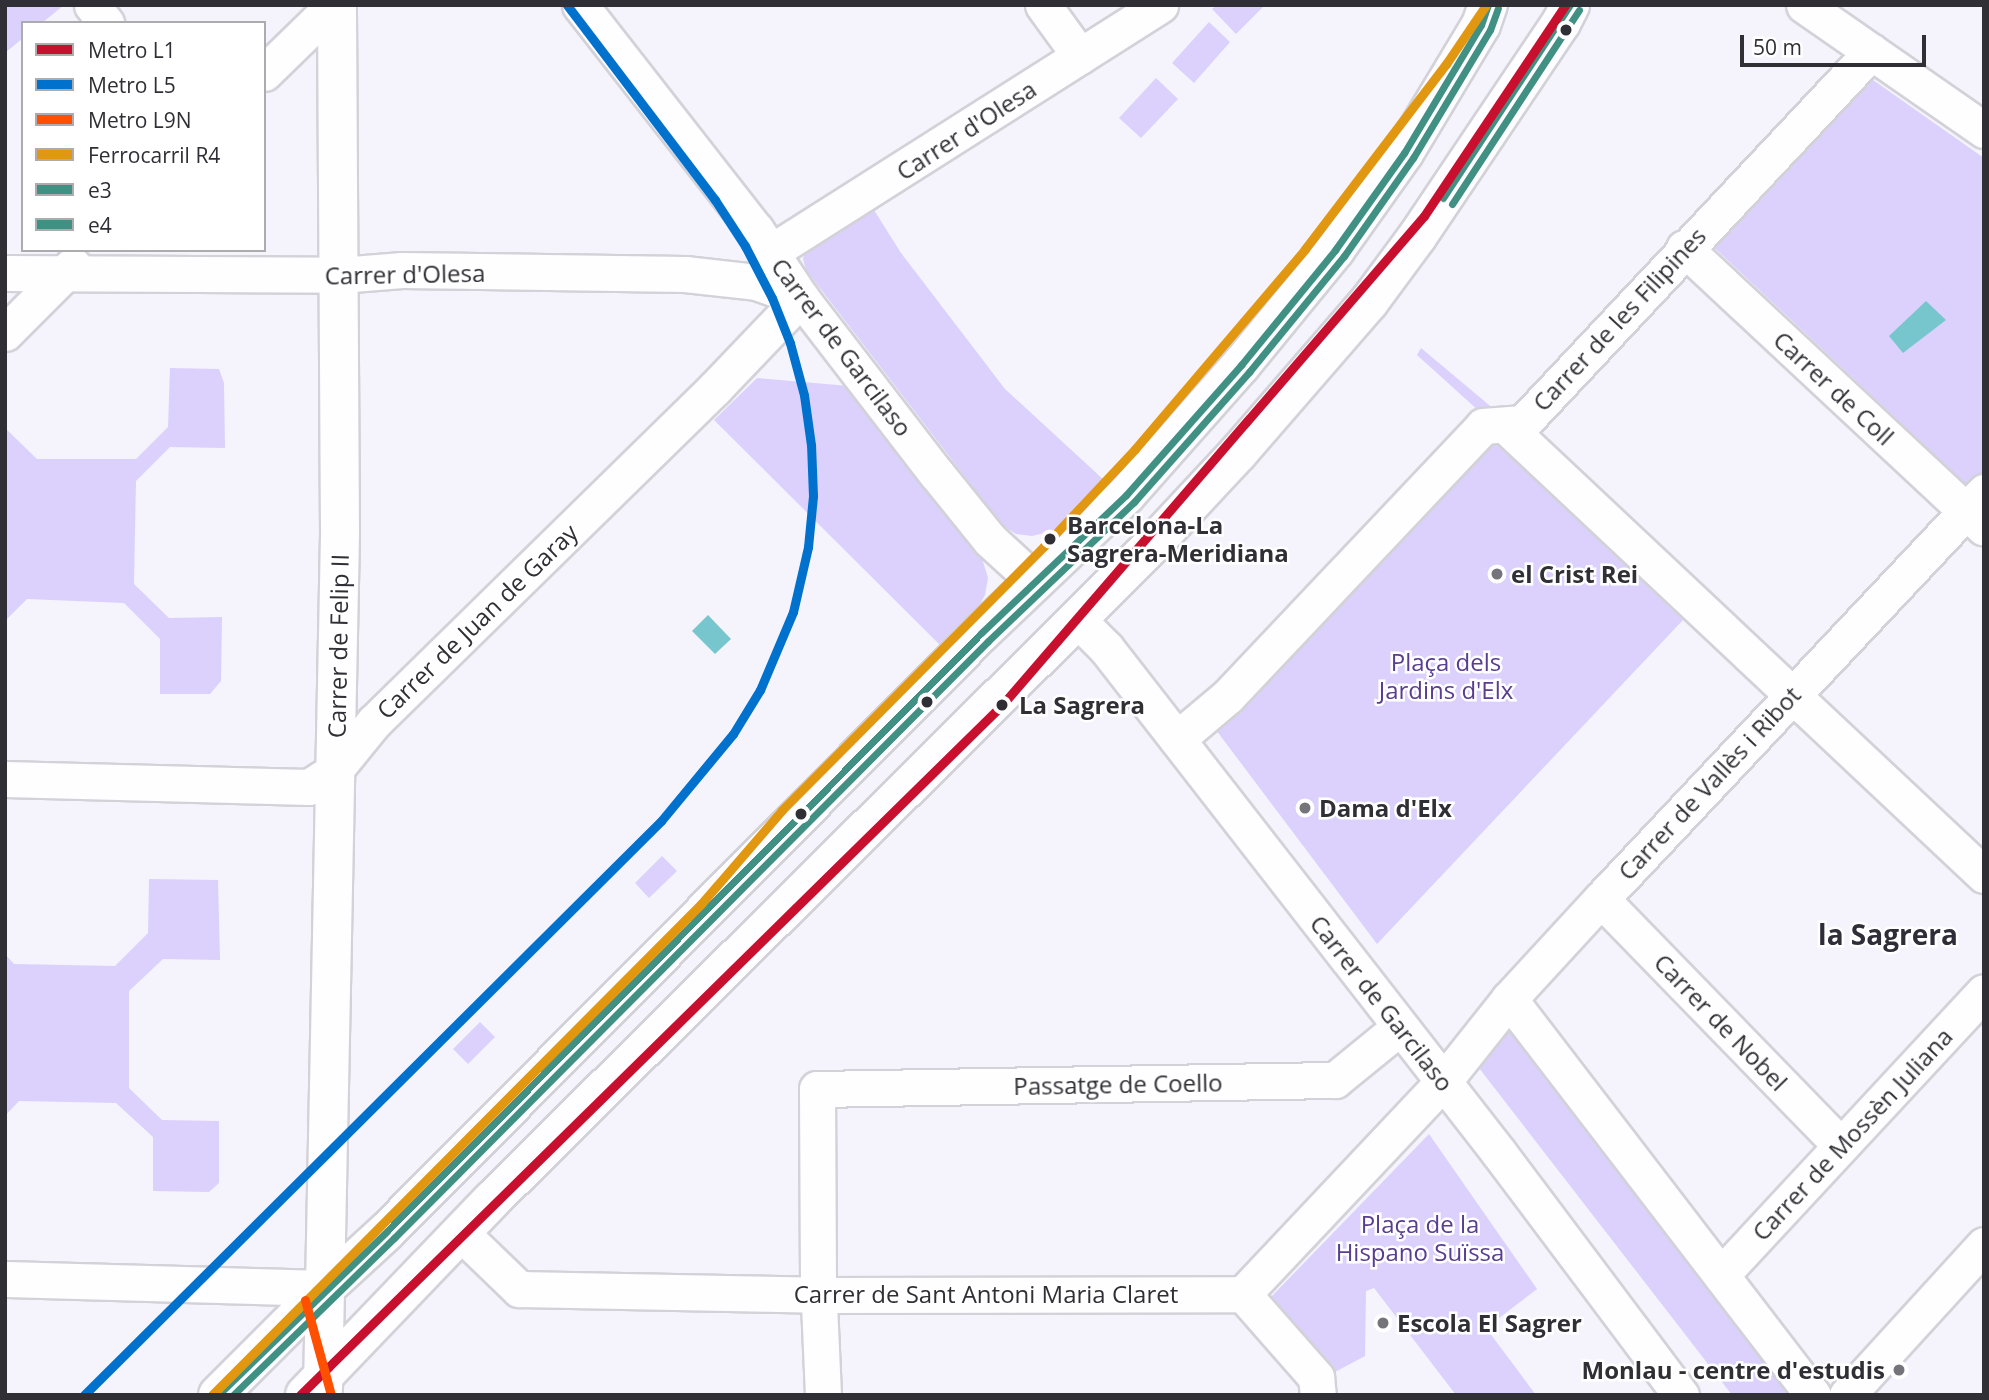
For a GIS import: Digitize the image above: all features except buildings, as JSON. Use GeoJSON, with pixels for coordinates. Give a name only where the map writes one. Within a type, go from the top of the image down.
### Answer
{"type":"FeatureCollection","features":[{"type":"Feature","properties":{"kind":"main road","name":"Carrer de Felip II"},"geometry":{"type":"LineString","coordinates":[[317,1388],[325,1287],[340,533],[340,275],[337,233],[335,5]]}},
{"type":"Feature","properties":{"kind":"main road"},"geometry":{"type":"LineString","coordinates":[[218,1395],[325,1287],[387,1231],[981,633],[1126,495],[1241,365],[1335,250],[1404,153],[1481,25],[1488,5]]}},
{"type":"Feature","properties":{"kind":"main road"},"geometry":{"type":"LineString","coordinates":[[317,1388],[461,1233],[1155,542],[1238,453],[1369,302],[1417,237],[1561,23],[1570,5]]}},
{"type":"Feature","properties":{"kind":"main road"},"geometry":{"type":"LineString","coordinates":[[1036,582],[1076,618]]}},
{"type":"Feature","properties":{"kind":"street"},"geometry":{"type":"LineString","coordinates":[[92,5],[104,21]]}},
{"type":"Feature","properties":{"kind":"street"},"geometry":{"type":"LineString","coordinates":[[266,71],[335,5]]}},
{"type":"Feature","properties":{"kind":"street","name":"Carrer de Garcilaso"},"geometry":{"type":"LineString","coordinates":[[580,5],[771,253],[801,298],[990,540],[1036,582]]}},
{"type":"Feature","properties":{"kind":"street"},"geometry":{"type":"LineString","coordinates":[[1042,5],[1080,56]]}},
{"type":"Feature","properties":{"kind":"street","name":"Carrer d'Olesa"},"geometry":{"type":"LineString","coordinates":[[771,253],[1160,5]]}},
{"type":"Feature","properties":{"kind":"street"},"geometry":{"type":"LineString","coordinates":[[1804,5],[1984,130]]}},
{"type":"Feature","properties":{"kind":"street","name":"Carrer de les Filipines"},"geometry":{"type":"LineString","coordinates":[[1177,740],[1228,695],[1483,426],[1523,423],[1684,248],[1871,52]]}},
{"type":"Feature","properties":{"kind":"street","name":"Carrer de Coll"},"geometry":{"type":"LineString","coordinates":[[1684,248],[1978,511]]}},
{"type":"Feature","properties":{"kind":"street"},"geometry":{"type":"LineString","coordinates":[[5,333],[77,262]]}},
{"type":"Feature","properties":{"kind":"street","name":"Carrer d'Olesa"},"geometry":{"type":"LineString","coordinates":[[5,273],[77,262],[340,275],[402,270],[716,276],[756,282],[801,298]]}},
{"type":"Feature","properties":{"kind":"street","name":"Carrer de Juan de Garay"},"geometry":{"type":"LineString","coordinates":[[5,779],[309,787],[335,770],[374,722],[699,404],[801,298]]}},
{"type":"Feature","properties":{"kind":"street"},"geometry":{"type":"LineString","coordinates":[[1506,426],[1984,875]]}},
{"type":"Feature","properties":{"kind":"street","name":"Carrer de Vallès i Ribot"},"geometry":{"type":"LineString","coordinates":[[1443,1082],[1509,999],[1791,695],[1978,511]]}},
{"type":"Feature","properties":{"kind":"street","name":"Carrer de Garcilaso"},"geometry":{"type":"LineString","coordinates":[[1076,618],[1106,648],[1401,1027],[1681,1395]]}},
{"type":"Feature","properties":{"kind":"street","name":"Carrer de Nobel"},"geometry":{"type":"LineString","coordinates":[[1601,899],[1841,1146]]}},
{"type":"Feature","properties":{"kind":"street","name":"Carrer de Mossèn Juliana"},"geometry":{"type":"LineString","coordinates":[[1721,1275],[1984,992]]}},
{"type":"Feature","properties":{"kind":"street"},"geometry":{"type":"LineString","coordinates":[[1509,999],[1813,1395]]}},
{"type":"Feature","properties":{"kind":"street","name":"Passatge de Coello"},"geometry":{"type":"LineString","coordinates":[[818,1295],[817,1089],[1335,1080],[1401,1027]]}},
{"type":"Feature","properties":{"kind":"street"},"geometry":{"type":"LineString","coordinates":[[1318,1395],[1316,1377],[1243,1294],[1443,1082]]}},
{"type":"Feature","properties":{"kind":"street","name":"Carrer de Sant Antoni Maria Claret"},"geometry":{"type":"LineString","coordinates":[[461,1233],[519,1289],[818,1295],[1243,1294]]}},
{"type":"Feature","properties":{"kind":"street"},"geometry":{"type":"LineString","coordinates":[[1847,1395],[1984,1245]]}},
{"type":"Feature","properties":{"kind":"street"},"geometry":{"type":"LineString","coordinates":[[5,1279],[325,1287]]}},
{"type":"Feature","properties":{"kind":"street"},"geometry":{"type":"LineString","coordinates":[[818,1295],[823,1395]]}},
{"type":"Feature","properties":{"kind":"green space"},"geometry":{"type":"Polygon","coordinates":[[[5,5],[64,5],[44,21],[21,21],[21,40],[5,53],[5,5]]]}},
{"type":"Feature","properties":{"kind":"green space"},"geometry":{"type":"Polygon","coordinates":[[[1217,5],[1265,5],[1236,34],[1212,9],[1217,5]]]}},
{"type":"Feature","properties":{"kind":"green space"},"geometry":{"type":"Polygon","coordinates":[[[1209,22],[1230,42],[1194,83],[1172,63],[1209,22]]]}},
{"type":"Feature","properties":{"kind":"green space"},"geometry":{"type":"Polygon","coordinates":[[[1866,75],[1984,158],[1984,474],[1970,488],[1705,239],[1866,75]]]}},
{"type":"Feature","properties":{"kind":"green space"},"geometry":{"type":"Polygon","coordinates":[[[1156,78],[1178,99],[1141,138],[1119,118],[1156,78]]]}},
{"type":"Feature","properties":{"kind":"green space"},"geometry":{"type":"Polygon","coordinates":[[[874,210],[901,253],[1005,389],[1105,481],[1053,531],[1032,536],[1016,534],[1002,525],[806,270],[803,259],[807,244],[842,220],[846,226],[874,210]]]}},
{"type":"Feature","properties":{"kind":"green space"},"geometry":{"type":"Polygon","coordinates":[[[1421,348],[1495,410],[1480,412],[1417,355],[1421,348]]]}},
{"type":"Feature","properties":{"kind":"green space"},"geometry":{"type":"Polygon","coordinates":[[[170,368],[219,369],[224,383],[225,448],[170,447],[136,481],[134,584],[169,618],[222,617],[221,681],[210,694],[160,694],[160,639],[124,603],[27,599],[5,621],[5,428],[37,459],[136,459],[168,427],[170,368]]]}},
{"type":"Feature","properties":{"kind":"green space"},"geometry":{"type":"Polygon","coordinates":[[[757,378],[849,386],[981,555],[988,578],[985,595],[978,608],[941,646],[714,420],[757,378]]]}},
{"type":"Feature","properties":{"kind":"green space","name":"Plaça dels Jardins d'Elx"},"geometry":{"type":"Polygon","coordinates":[[[1489,436],[1683,620],[1377,944],[1213,726],[1489,436]]]}},
{"type":"Feature","properties":{"kind":"green space"},"geometry":{"type":"Polygon","coordinates":[[[662,856],[677,871],[649,898],[635,883],[662,856]]]}},
{"type":"Feature","properties":{"kind":"green space"},"geometry":{"type":"Polygon","coordinates":[[[149,879],[218,880],[220,960],[163,959],[129,991],[129,1088],[162,1120],[219,1121],[219,1183],[209,1192],[153,1191],[153,1137],[116,1103],[19,1101],[5,1116],[5,954],[14,964],[115,966],[148,933],[149,879]]]}},
{"type":"Feature","properties":{"kind":"green space"},"geometry":{"type":"Polygon","coordinates":[[[1515,1017],[1804,1395],[1732,1395],[1472,1059],[1515,1017]]]}},
{"type":"Feature","properties":{"kind":"green space"},"geometry":{"type":"Polygon","coordinates":[[[480,1022],[495,1037],[468,1064],[453,1049],[480,1022]]]}},
{"type":"Feature","properties":{"kind":"green space","name":"Plaça de la Hispano Suïssa"},"geometry":{"type":"Polygon","coordinates":[[[1429,1134],[1537,1289],[1486,1328],[1536,1395],[1456,1395],[1374,1288],[1366,1291],[1365,1356],[1335,1372],[1268,1300],[1429,1134]]]}},
{"type":"Feature","properties":{"kind":"water"},"geometry":{"type":"Polygon","coordinates":[[[1926,301],[1946,320],[1903,353],[1889,336],[1926,301]]]}},
{"type":"Feature","properties":{"kind":"water"},"geometry":{"type":"Polygon","coordinates":[[[708,615],[731,639],[715,654],[692,631],[708,615]]]}},
{"type":"Feature","properties":{"kind":"metro line","name":"L5"},"geometry":{"type":"LineString","coordinates":[[84,1395],[661,821],[733,734],[760,690],[793,612],[808,547],[813,496],[811,445],[804,395],[790,343],[772,298],[745,246],[715,200],[567,5]]}},
{"type":"Feature","properties":{"kind":"metro line","name":"L1"},"geometry":{"type":"LineString","coordinates":[[300,1395],[1002,705],[1424,216],[1565,5]]}},
{"type":"Feature","properties":{"kind":"metro line","name":"L9N"},"geometry":{"type":"LineString","coordinates":[[305,1300],[331,1395]]}},
{"type":"Feature","properties":{"kind":"rail line","name":"R4"},"geometry":{"type":"LineString","coordinates":[[212,1395],[701,904],[782,810],[1044,546],[1135,449],[1305,249],[1446,64],[1486,5]]}},
{"type":"Feature","properties":{"kind":"transit line","name":"e3"},"geometry":{"type":"LineString","coordinates":[[218,1395],[387,1231],[981,633],[1126,495],[1241,365],[1335,250],[1404,153],[1481,25],[1488,5]]}},
{"type":"Feature","properties":{"kind":"transit line","name":"e3"},"geometry":{"type":"LineString","coordinates":[[1443,198],[1570,5]]}},
{"type":"Feature","properties":{"kind":"transit line","name":"e4"},"geometry":{"type":"LineString","coordinates":[[233,1395],[394,1238],[988,641],[1134,502],[1249,372],[1344,256],[1413,158],[1490,30],[1498,8]]}},
{"type":"Feature","properties":{"kind":"transit line","name":"e4"},"geometry":{"type":"LineString","coordinates":[[1452,204],[1579,10]]}},
{"type":"Feature","properties":{"kind":"place","name":"Barcelona-La Sagrera-Meridiana"},"geometry":{"type":"Point","coordinates":[1050,539]}},
{"type":"Feature","properties":{"kind":"place","name":"el Crist Rei"},"geometry":{"type":"Point","coordinates":[1497,574]}},
{"type":"Feature","properties":{"kind":"place","name":"La Sagrera"},"geometry":{"type":"Point","coordinates":[1002,705]}},
{"type":"Feature","properties":{"kind":"place","name":"Dama d'Elx"},"geometry":{"type":"Point","coordinates":[1305,808]}},
{"type":"Feature","properties":{"kind":"place","name":"Escola El Sagrer"},"geometry":{"type":"Point","coordinates":[1383,1323]}},
{"type":"Feature","properties":{"kind":"place","name":"Monlau - centre d'estudis"},"geometry":{"type":"Point","coordinates":[1899,1370]}},
{"type":"Feature","properties":{"kind":"district","name":"la Sagrera"},"geometry":{"type":"Point","coordinates":[1888,934]}}]}
